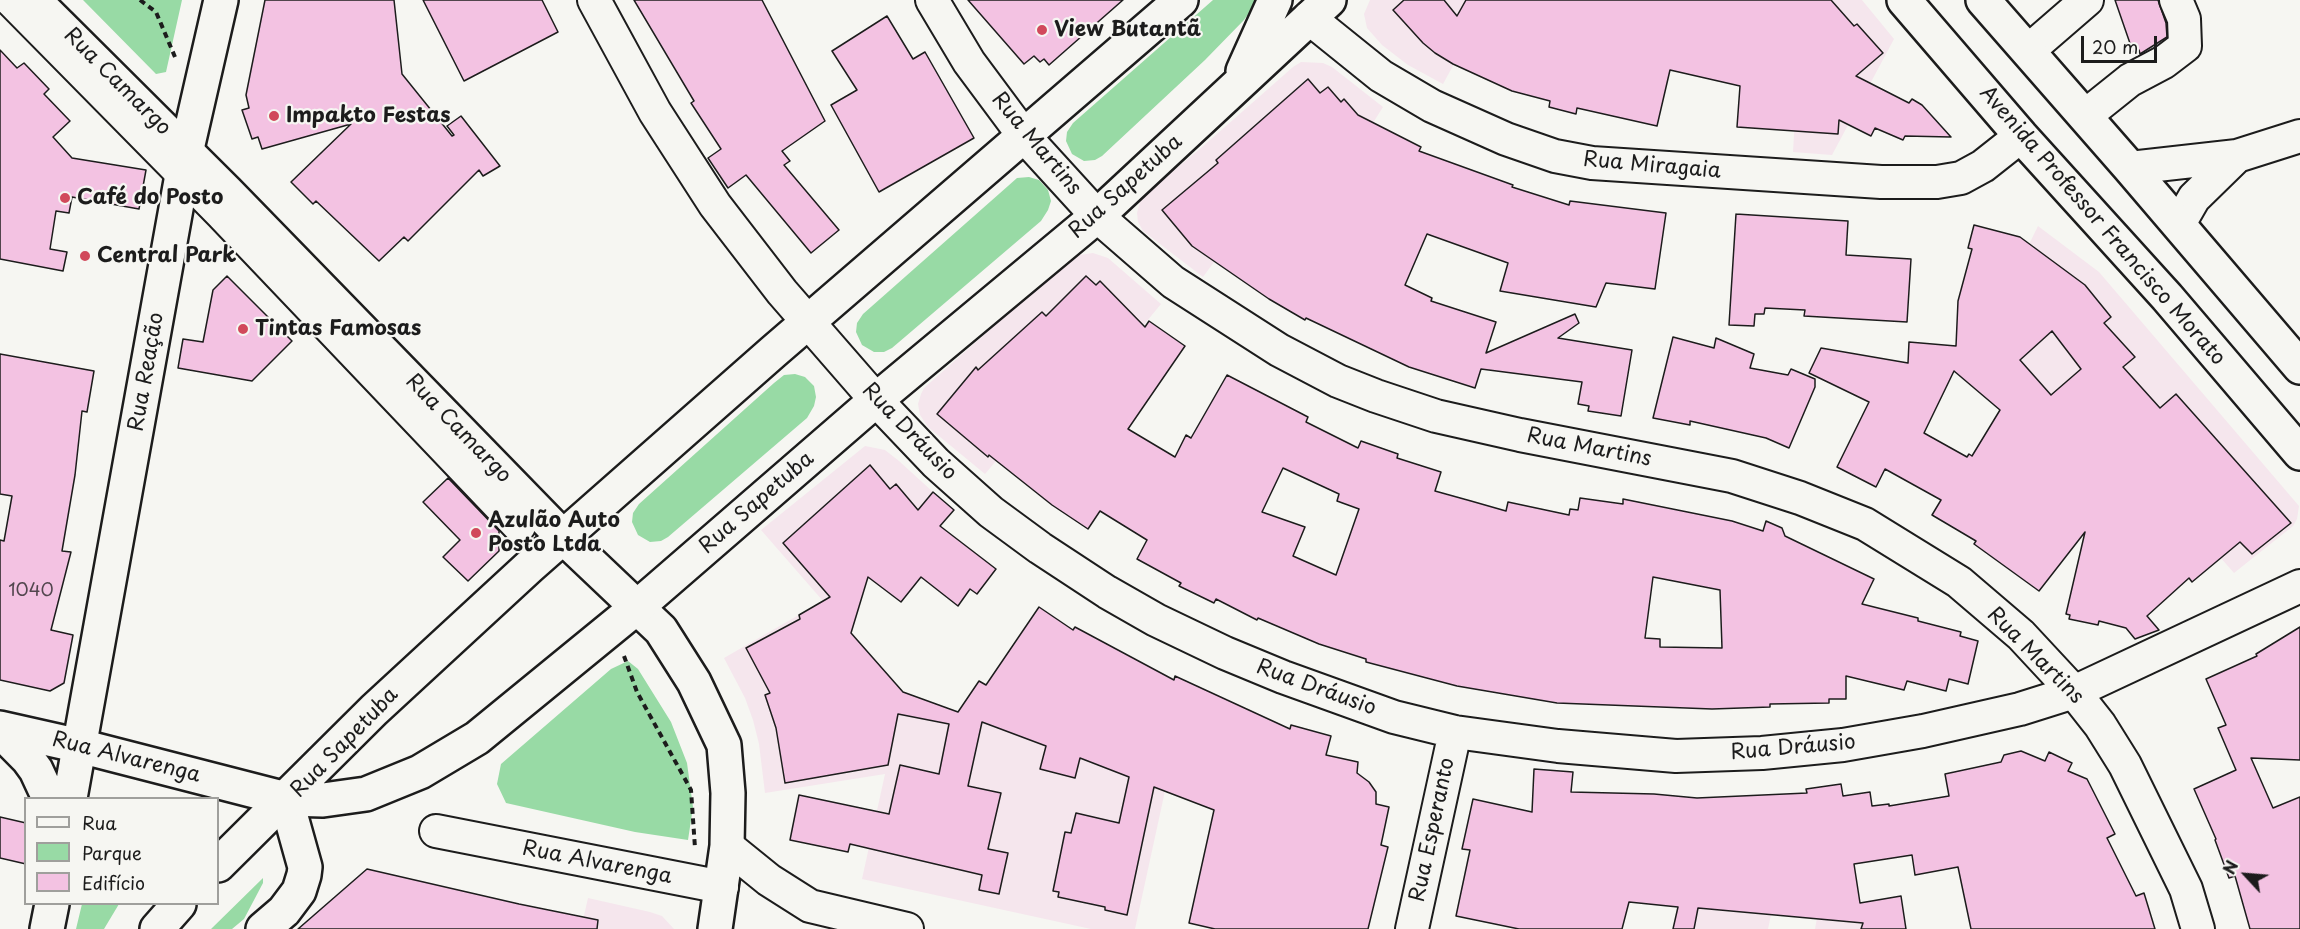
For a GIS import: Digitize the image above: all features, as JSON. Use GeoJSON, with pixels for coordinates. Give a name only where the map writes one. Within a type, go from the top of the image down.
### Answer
{"type":"FeatureCollection","features":[{"type":"Feature","properties":{"kind":"main road","name":"Rua Camargo"},"geometry":{"type":"LineString","coordinates":[[34,0],[150,114],[184,163],[235,200],[563,537],[661,630],[694,682],[724,745],[728,793],[727,846],[715,929]]}},
{"type":"Feature","properties":{"kind":"main road","name":"Rua Reação"},"geometry":{"type":"LineString","coordinates":[[70,797],[184,163],[221,0]]}},
{"type":"Feature","properties":{"kind":"main road","name":"Rua Sapetuba"},"geometry":{"type":"LineString","coordinates":[[286,799],[374,710],[563,537],[773,352],[1181,0]]}},
{"type":"Feature","properties":{"kind":"main road"},"geometry":{"type":"LineString","coordinates":[[1238,84],[1275,0]]}},
{"type":"Feature","properties":{"kind":"main road","name":"Avenida Professor Francisco Morato"},"geometry":{"type":"LineString","coordinates":[[1904,0],[2021,136],[2167,297],[2300,453]]}},
{"type":"Feature","properties":{"kind":"main road"},"geometry":{"type":"LineString","coordinates":[[1983,0],[2179,224],[2300,367]]}},
{"type":"Feature","properties":{"kind":"main road","name":"Rua Sapetuba"},"geometry":{"type":"LineString","coordinates":[[286,799],[323,800],[366,794],[420,772],[477,738],[636,608],[876,400],[1097,216],[1319,9]]}},
{"type":"Feature","properties":{"kind":"main road"},"geometry":{"type":"LineString","coordinates":[[0,729],[36,770],[49,797]]}},
{"type":"Feature","properties":{"kind":"main road","name":"Rua Alvarenga"},"geometry":{"type":"LineString","coordinates":[[0,729],[80,746],[286,799]]}},
{"type":"Feature","properties":{"kind":"main road"},"geometry":{"type":"LineString","coordinates":[[219,864],[286,799],[305,867],[304,875],[299,891],[284,911],[263,929]]}},
{"type":"Feature","properties":{"kind":"main road"},"geometry":{"type":"LineString","coordinates":[[47,929],[52,905]]}},
{"type":"Feature","properties":{"kind":"main road"},"geometry":{"type":"LineString","coordinates":[[157,929],[177,905]]}},
{"type":"Feature","properties":{"kind":"street"},"geometry":{"type":"LineString","coordinates":[[10,0],[184,163],[519,526]]}},
{"type":"Feature","properties":{"kind":"street","name":"Rua Dráusio"},"geometry":{"type":"LineString","coordinates":[[594,0],[655,112],[715,205],[782,292],[876,400],[936,463],[991,512],[1040,548],[1107,592],[1166,625],[1283,677],[1394,717],[1455,732],[1558,746],[1665,755],[1762,753],[1843,745],[1923,731],[2020,709],[2074,692],[2300,586]]}},
{"type":"Feature","properties":{"kind":"street","name":"Rua Martins"},"geometry":{"type":"LineString","coordinates":[[932,0],[969,62],[1024,136],[1097,216],[1173,282],[1288,356],[1338,381],[1436,416],[1732,476],[1800,498],[1865,524],[1959,582],[2021,635],[2074,692],[2100,725],[2124,765],[2186,889],[2198,929]]}},
{"type":"Feature","properties":{"kind":"street"},"geometry":{"type":"LineString","coordinates":[[2028,51],[2087,0]]}},
{"type":"Feature","properties":{"kind":"street"},"geometry":{"type":"LineString","coordinates":[[2085,116],[2130,80],[2164,62],[2185,46],[2184,19],[2176,0]]}},
{"type":"Feature","properties":{"kind":"street","name":"Rua Miragaia"},"geometry":{"type":"LineString","coordinates":[[1319,9],[1380,76],[1432,106],[1506,139],[1555,156],[1582,161],[1674,170],[1881,182],[1937,182],[1961,178],[1983,166],[2021,136]]}},
{"type":"Feature","properties":{"kind":"street"},"geometry":{"type":"LineString","coordinates":[[2130,168],[2237,156],[2300,136]]}},
{"type":"Feature","properties":{"kind":"street"},"geometry":{"type":"LineString","coordinates":[[2179,224],[2194,198],[2237,156]]}},
{"type":"Feature","properties":{"kind":"street","name":"Rua Esperanto"},"geometry":{"type":"LineString","coordinates":[[1412,929],[1455,732]]}},
{"type":"Feature","properties":{"kind":"street","name":"Rua Alvarenga"},"geometry":{"type":"LineString","coordinates":[[436,831],[722,887]]}},
{"type":"Feature","properties":{"kind":"street"},"geometry":{"type":"LineString","coordinates":[[727,846],[770,880],[810,906],[907,929]]}},
{"type":"Feature","properties":{"kind":"path"},"geometry":{"type":"LineString","coordinates":[[140,0],[156,12],[175,57]]}},
{"type":"Feature","properties":{"kind":"path"},"geometry":{"type":"LineString","coordinates":[[610,629],[617,637],[636,692],[691,790],[696,854],[722,887]]}},
{"type":"Feature","properties":{"kind":"shaded area"},"geometry":{"type":"Polygon","coordinates":[[[1370,0],[1564,0],[1478,20],[1443,84],[1408,65],[1382,45],[1367,28],[1364,14],[1370,0]]]}},
{"type":"Feature","properties":{"kind":"shaded area"},"geometry":{"type":"Polygon","coordinates":[[[1747,0],[1862,0],[1894,39],[1832,155],[1793,152],[1798,65],[1747,0]]]}},
{"type":"Feature","properties":{"kind":"shaded area"},"geometry":{"type":"Polygon","coordinates":[[[1301,62],[1323,63],[1332,67],[1383,107],[1330,191],[1253,209],[1203,277],[1143,231],[1138,222],[1137,213],[1140,202],[1149,191],[1301,62]]]}},
{"type":"Feature","properties":{"kind":"shaded area"},"geometry":{"type":"Polygon","coordinates":[[[2038,226],[2099,272],[2299,506],[2297,519],[2293,526],[2234,573],[2147,474],[2042,445],[1963,379],[2038,226]]]}},
{"type":"Feature","properties":{"kind":"shaded area"},"geometry":{"type":"Polygon","coordinates":[[[1093,253],[1108,258],[1161,304],[1099,379],[1034,416],[985,474],[928,427],[920,415],[918,404],[921,394],[924,388],[1073,256],[1093,253]]]}},
{"type":"Feature","properties":{"kind":"shaded area"},"geometry":{"type":"Polygon","coordinates":[[[865,446],[885,450],[933,492],[872,564],[852,633],[903,692],[1165,791],[1135,929],[1091,929],[862,879],[885,774],[765,793],[759,744],[753,720],[745,698],[724,658],[823,601],[761,530],[865,446]]]}},
{"type":"Feature","properties":{"kind":"shaded area"},"geometry":{"type":"Polygon","coordinates":[[[588,898],[662,916],[674,929],[581,929],[588,898]]]}},
{"type":"Feature","properties":{"kind":"shaded area"},"geometry":{"type":"Polygon","coordinates":[[[1678,907],[1771,915],[1768,929],[1673,929],[1678,907]]]}},
{"type":"Feature","properties":{"kind":"shaded area"},"geometry":{"type":"Polygon","coordinates":[[[1817,918],[1863,923],[1861,929],[1815,929],[1817,918]]]}},
{"type":"Feature","properties":{"kind":"green space"},"geometry":{"type":"Polygon","coordinates":[[[83,0],[182,0],[166,72],[156,74],[83,0]]]}},
{"type":"Feature","properties":{"kind":"green space"},"geometry":{"type":"Polygon","coordinates":[[[1213,0],[1258,0],[1244,20],[1205,60],[1102,156],[1095,160],[1084,161],[1072,154],[1066,141],[1067,132],[1073,123],[1213,0]]]}},
{"type":"Feature","properties":{"kind":"green space"},"geometry":{"type":"Polygon","coordinates":[[[1029,177],[1039,180],[1048,190],[1051,201],[1041,221],[892,348],[884,352],[874,352],[862,345],[856,332],[857,323],[863,314],[1017,178],[1029,177]]]}},
{"type":"Feature","properties":{"kind":"green space"},"geometry":{"type":"Polygon","coordinates":[[[795,374],[805,377],[814,386],[816,397],[807,418],[668,537],[661,541],[650,542],[638,535],[632,522],[633,513],[639,504],[774,383],[784,375],[795,374]]]}},
{"type":"Feature","properties":{"kind":"green space"},"geometry":{"type":"Polygon","coordinates":[[[628,661],[638,669],[671,722],[687,763],[693,807],[688,840],[635,832],[506,803],[497,784],[501,764],[611,669],[628,661]]]}},
{"type":"Feature","properties":{"kind":"green space"},"geometry":{"type":"Polygon","coordinates":[[[263,878],[263,883],[244,919],[232,929],[211,929],[263,878]]]}},
{"type":"Feature","properties":{"kind":"green space"},"geometry":{"type":"Polygon","coordinates":[[[82,905],[118,905],[104,929],[76,929],[82,905]]]}},
{"type":"Feature","properties":{"kind":"building"},"geometry":{"type":"Polygon","coordinates":[[[265,0],[394,0],[402,74],[452,136],[454,135],[447,126],[461,116],[500,166],[483,176],[479,170],[408,241],[404,237],[379,261],[316,201],[313,204],[291,182],[351,124],[262,149],[258,137],[252,139],[242,110],[249,108],[246,95],[265,0]]]}},
{"type":"Feature","properties":{"kind":"building"},"geometry":{"type":"Polygon","coordinates":[[[423,0],[542,0],[558,32],[464,81],[423,0]]]}},
{"type":"Feature","properties":{"kind":"building"},"geometry":{"type":"Polygon","coordinates":[[[634,0],[762,0],[825,121],[782,151],[790,161],[784,165],[839,230],[811,253],[746,175],[728,188],[708,158],[721,149],[691,103],[694,101],[634,0]]]}},
{"type":"Feature","properties":{"kind":"building","name":"View Butantã"},"geometry":{"type":"Polygon","coordinates":[[[968,0],[1123,0],[1049,65],[1044,59],[1040,62],[1034,56],[1024,64],[968,0]]]}},
{"type":"Feature","properties":{"kind":"building"},"geometry":{"type":"Polygon","coordinates":[[[1404,0],[1444,0],[1457,16],[1466,0],[1831,0],[1883,53],[1856,76],[1909,103],[1912,99],[1922,105],[1951,137],[1905,136],[1903,140],[1875,128],[1871,136],[1839,120],[1838,134],[1737,127],[1740,86],[1670,70],[1657,126],[1577,108],[1576,114],[1549,107],[1550,101],[1512,91],[1453,64],[1435,53],[1393,10],[1404,0]]]}},
{"type":"Feature","properties":{"kind":"building"},"geometry":{"type":"Polygon","coordinates":[[[2115,0],[2158,0],[2166,23],[2167,37],[2140,54],[2139,50],[2133,52],[2115,0]]]}},
{"type":"Feature","properties":{"kind":"building"},"geometry":{"type":"Polygon","coordinates":[[[887,16],[913,59],[925,52],[974,138],[879,192],[831,105],[857,90],[832,51],[887,16]]]}},
{"type":"Feature","properties":{"kind":"building"},"geometry":{"type":"Polygon","coordinates":[[[0,50],[17,68],[24,63],[49,89],[44,94],[70,121],[53,137],[72,158],[146,170],[139,209],[72,197],[69,213],[56,211],[50,249],[67,252],[63,271],[0,259],[0,50]]]}},
{"type":"Feature","properties":{"kind":"building"},"geometry":{"type":"Polygon","coordinates":[[[1308,79],[1320,93],[1328,87],[1341,102],[1344,99],[1358,115],[1421,147],[1419,151],[1513,185],[1512,187],[1569,205],[1570,201],[1666,213],[1655,289],[1606,283],[1596,307],[1500,291],[1508,263],[1427,234],[1405,285],[1432,298],[1431,301],[1496,322],[1486,353],[1575,314],[1579,323],[1558,338],[1632,350],[1621,416],[1588,411],[1589,406],[1578,404],[1582,382],[1481,369],[1475,388],[1409,367],[1306,318],[1305,320],[1269,299],[1192,246],[1162,210],[1218,163],[1216,160],[1308,79]]]}},
{"type":"Feature","properties":{"kind":"building"},"geometry":{"type":"Polygon","coordinates":[[[1736,214],[1848,221],[1846,255],[1911,259],[1907,322],[1804,316],[1805,310],[1765,308],[1764,314],[1755,314],[1754,326],[1729,325],[1736,214]]]}},
{"type":"Feature","properties":{"kind":"building"},"geometry":{"type":"Polygon","coordinates":[[[1974,225],[2020,237],[2085,285],[2111,317],[2104,323],[2135,357],[2123,367],[2160,408],[2176,394],[2291,523],[2252,554],[2240,542],[2192,582],[2189,578],[2147,616],[2159,630],[2135,639],[2126,628],[2099,621],[2098,625],[2069,619],[2070,615],[2066,614],[2085,532],[2039,591],[1974,544],[1976,541],[1932,515],[1941,500],[1885,469],[1876,487],[1837,467],[1869,402],[1809,373],[1821,348],[1908,363],[1909,342],[1956,346],[1958,301],[1972,249],[1968,248],[1974,225]],[[2052,331],[2020,360],[2051,395],[2081,369],[2052,331]],[[1954,371],[1924,433],[1967,457],[1969,454],[1972,456],[2000,410],[1954,371]]]}},
{"type":"Feature","properties":{"kind":"building","name":"Tintas Famosas"},"geometry":{"type":"Polygon","coordinates":[[[227,276],[292,341],[252,381],[178,368],[183,339],[203,342],[213,290],[227,276]]]}},
{"type":"Feature","properties":{"kind":"building"},"geometry":{"type":"Polygon","coordinates":[[[1086,276],[1096,285],[1100,281],[1145,327],[1149,321],[1185,346],[1128,429],[1175,457],[1186,435],[1191,438],[1227,375],[1308,417],[1306,422],[1358,448],[1361,441],[1398,454],[1397,458],[1441,472],[1435,491],[1506,511],[1508,502],[1569,515],[1570,509],[1578,510],[1580,498],[1623,504],[1623,499],[1732,521],[1763,531],[1766,521],[1782,528],[1785,536],[1874,579],[1862,604],[1918,618],[1918,621],[1961,632],[1960,636],[1978,641],[1968,684],[1949,679],[1946,691],[1907,681],[1904,690],[1846,676],[1846,699],[1829,699],[1829,703],[1770,704],[1770,707],[1712,709],[1557,703],[1457,686],[1366,662],[1366,659],[1319,644],[1258,618],[1257,620],[1216,599],[1214,603],[1179,586],[1181,583],[1137,559],[1147,540],[1100,511],[1088,529],[1052,505],[989,455],[988,457],[937,414],[976,367],[978,370],[1042,312],[1046,316],[1086,276]],[[1283,468],[1262,512],[1305,527],[1293,556],[1336,575],[1359,509],[1337,501],[1339,494],[1283,468]],[[1653,577],[1645,638],[1660,639],[1660,647],[1722,648],[1720,590],[1653,577]]]}},
{"type":"Feature","properties":{"kind":"building"},"geometry":{"type":"Polygon","coordinates":[[[1673,337],[1714,348],[1716,338],[1754,354],[1750,368],[1788,375],[1791,369],[1815,379],[1815,387],[1789,448],[1766,438],[1690,421],[1690,425],[1653,418],[1673,337]]]}},
{"type":"Feature","properties":{"kind":"building"},"geometry":{"type":"Polygon","coordinates":[[[0,354],[94,371],[87,412],[82,411],[75,475],[62,551],[71,552],[51,630],[73,635],[64,683],[50,691],[0,680],[0,540],[4,541],[12,496],[0,494],[0,354]]]}},
{"type":"Feature","properties":{"kind":"building"},"geometry":{"type":"Polygon","coordinates":[[[870,465],[890,489],[896,484],[918,510],[933,492],[954,510],[940,526],[996,569],[977,594],[970,589],[958,606],[921,577],[901,602],[868,577],[851,633],[903,692],[958,712],[979,681],[986,685],[1039,607],[1073,630],[1075,627],[1174,680],[1175,676],[1290,729],[1291,725],[1331,736],[1326,755],[1358,762],[1357,773],[1369,782],[1376,792],[1376,804],[1389,807],[1381,845],[1388,847],[1368,929],[1215,929],[1189,923],[1214,810],[1154,787],[1127,915],[1105,910],[1105,907],[1058,897],[1059,892],[1053,891],[1065,832],[1071,833],[1076,813],[1119,823],[1129,777],[1080,758],[1075,778],[1040,769],[1046,746],[982,722],[968,786],[1001,793],[988,849],[1008,853],[999,894],[979,890],[982,875],[850,844],[848,852],[790,840],[799,795],[889,814],[900,765],[939,774],[949,724],[898,714],[888,765],[785,783],[776,728],[765,695],[770,693],[746,648],[800,619],[799,615],[830,597],[783,543],[870,465]]]}},
{"type":"Feature","properties":{"kind":"building","name":"Azulão Auto Posto Ltda"},"geometry":{"type":"Polygon","coordinates":[[[448,478],[499,531],[499,551],[468,581],[443,557],[460,540],[423,502],[448,478]]]}},
{"type":"Feature","properties":{"kind":"building"},"geometry":{"type":"Polygon","coordinates":[[[2300,627],[2300,760],[2251,758],[2273,808],[2300,797],[2300,929],[2250,929],[2235,876],[2229,878],[2216,839],[2194,789],[2236,770],[2218,728],[2226,725],[2206,679],[2257,656],[2256,654],[2300,627]]]}},
{"type":"Feature","properties":{"kind":"building"},"geometry":{"type":"Polygon","coordinates":[[[2021,751],[2045,761],[2049,752],[2072,763],[2068,771],[2087,779],[2115,834],[2107,838],[2136,896],[2144,893],[2155,929],[1971,929],[1958,867],[1915,875],[1912,855],[1854,864],[1860,903],[1901,896],[1906,929],[1861,929],[1863,923],[1698,908],[1694,929],[1673,929],[1678,907],[1629,902],[1622,929],[1519,929],[1456,916],[1470,850],[1462,849],[1473,799],[1532,812],[1534,769],[1573,772],[1571,792],[1654,794],[1697,798],[1807,793],[1806,789],[1841,784],[1843,796],[1870,792],[1872,806],[1889,804],[1889,806],[1949,796],[1945,774],[2001,762],[2004,755],[2021,751]]]}},
{"type":"Feature","properties":{"kind":"building"},"geometry":{"type":"Polygon","coordinates":[[[0,817],[24,823],[24,864],[0,858],[0,817]]]}},
{"type":"Feature","properties":{"kind":"building"},"geometry":{"type":"Polygon","coordinates":[[[367,869],[598,920],[597,929],[298,929],[367,869]]]}},
{"type":"Feature","properties":{"kind":"place","name":"View Butantã"},"geometry":{"type":"Point","coordinates":[1042,30]}},
{"type":"Feature","properties":{"kind":"place","name":"Impakto Festas"},"geometry":{"type":"Point","coordinates":[274,116]}},
{"type":"Feature","properties":{"kind":"place","name":"Café do Posto"},"geometry":{"type":"Point","coordinates":[65,198]}},
{"type":"Feature","properties":{"kind":"place","name":"Central Park"},"geometry":{"type":"Point","coordinates":[85,256]}},
{"type":"Feature","properties":{"kind":"place","name":"Tintas Famosas"},"geometry":{"type":"Point","coordinates":[243,329]}},
{"type":"Feature","properties":{"kind":"place","name":"Azulão Auto Posto Ltda"},"geometry":{"type":"Point","coordinates":[476,533]}}]}
